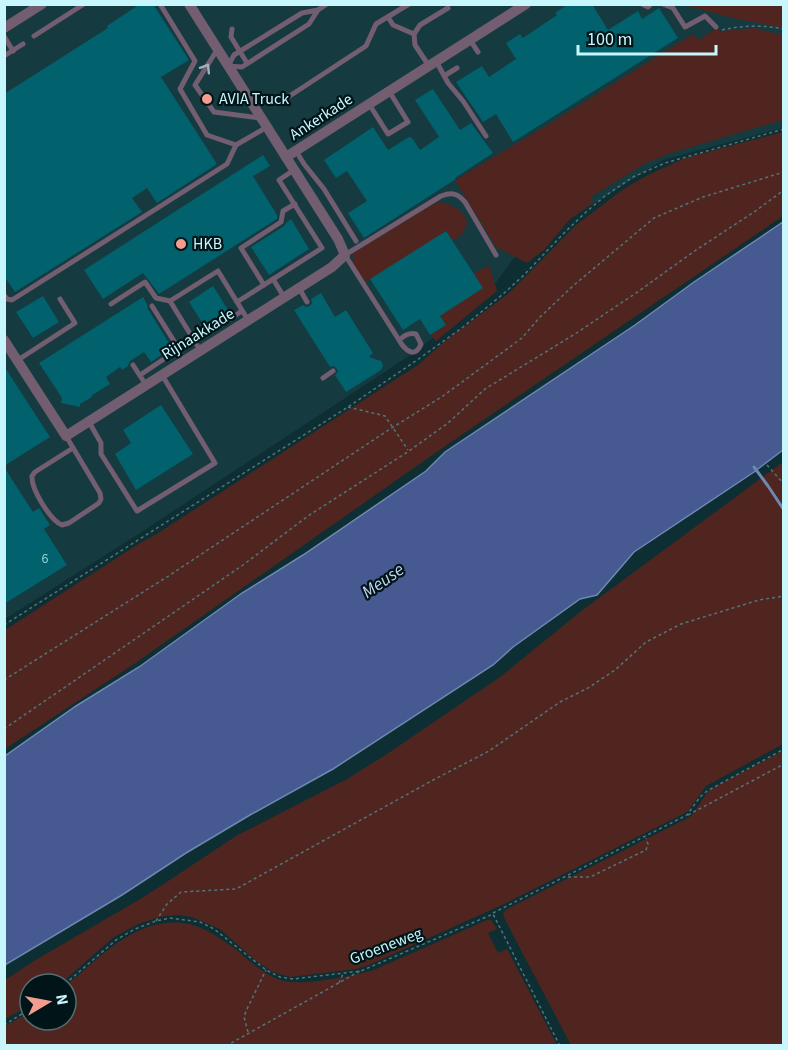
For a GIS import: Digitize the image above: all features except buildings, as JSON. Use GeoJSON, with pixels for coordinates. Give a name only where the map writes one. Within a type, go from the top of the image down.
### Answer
{"type":"FeatureCollection","features":[{"type":"Feature","properties":{"kind":"street"},"geometry":{"type":"LineString","coordinates":[[5,28],[42,4]]}},
{"type":"Feature","properties":{"kind":"street","name":"Ankerkade"},"geometry":{"type":"LineString","coordinates":[[189,4],[286,157],[526,4]]}},
{"type":"Feature","properties":{"kind":"street"},"geometry":{"type":"LineString","coordinates":[[286,157],[338,239],[345,255]]}},
{"type":"Feature","properties":{"kind":"street","name":"Rijnaakkade"},"geometry":{"type":"LineString","coordinates":[[66,436],[201,350],[245,316],[299,288],[332,267],[345,255]]}},
{"type":"Feature","properties":{"kind":"street"},"geometry":{"type":"LineString","coordinates":[[4,340],[66,436]]}},
{"type":"Feature","properties":{"kind":"lane"},"geometry":{"type":"LineString","coordinates":[[34,36],[84,4]]}},
{"type":"Feature","properties":{"kind":"lane"},"geometry":{"type":"LineString","coordinates":[[160,4],[195,61],[180,89],[207,135],[236,145]]}},
{"type":"Feature","properties":{"kind":"lane"},"geometry":{"type":"LineString","coordinates":[[318,10],[309,24],[242,67],[228,66],[234,55],[240,51],[302,13],[318,10],[327,4]]}},
{"type":"Feature","properties":{"kind":"lane"},"geometry":{"type":"LineString","coordinates":[[282,101],[366,46],[376,24],[409,4]]}},
{"type":"Feature","properties":{"kind":"lane"},"geometry":{"type":"LineString","coordinates":[[455,4],[420,25],[414,34],[415,45],[444,76],[486,136]]}},
{"type":"Feature","properties":{"kind":"lane"},"geometry":{"type":"LineString","coordinates":[[642,4],[648,6],[651,4]]}},
{"type":"Feature","properties":{"kind":"lane"},"geometry":{"type":"LineString","coordinates":[[663,4],[673,8],[685,27],[705,16],[716,27]]}},
{"type":"Feature","properties":{"kind":"lane"},"geometry":{"type":"LineString","coordinates":[[388,17],[393,25],[414,34]]}},
{"type":"Feature","properties":{"kind":"lane"},"geometry":{"type":"LineString","coordinates":[[232,29],[231,37],[247,63]]}},
{"type":"Feature","properties":{"kind":"lane"},"geometry":{"type":"LineString","coordinates":[[4,36],[14,51]]}},
{"type":"Feature","properties":{"kind":"lane"},"geometry":{"type":"LineString","coordinates":[[470,40],[478,52]]}},
{"type":"Feature","properties":{"kind":"lane"},"geometry":{"type":"LineString","coordinates":[[4,56],[23,44]]}},
{"type":"Feature","properties":{"kind":"lane"},"geometry":{"type":"LineString","coordinates":[[218,50],[195,85],[214,112],[264,123]]}},
{"type":"Feature","properties":{"kind":"lane"},"geometry":{"type":"LineString","coordinates":[[444,76],[457,68]]}},
{"type":"Feature","properties":{"kind":"lane"},"geometry":{"type":"LineString","coordinates":[[369,104],[388,134],[408,122],[389,91]]}},
{"type":"Feature","properties":{"kind":"lane"},"geometry":{"type":"LineString","coordinates":[[4,295],[7,299],[12,300],[227,164],[236,145],[264,123]]}},
{"type":"Feature","properties":{"kind":"lane"},"geometry":{"type":"LineString","coordinates":[[296,151],[324,189],[356,240]]}},
{"type":"Feature","properties":{"kind":"lane"},"geometry":{"type":"LineString","coordinates":[[237,302],[322,248],[279,180],[294,170]]}},
{"type":"Feature","properties":{"kind":"lane"},"geometry":{"type":"LineString","coordinates":[[399,340],[345,255],[448,193],[459,195],[465,202],[496,255]]}},
{"type":"Feature","properties":{"kind":"lane"},"geometry":{"type":"LineString","coordinates":[[264,285],[241,248],[281,222],[284,211],[295,204]]}},
{"type":"Feature","properties":{"kind":"lane"},"geometry":{"type":"LineString","coordinates":[[111,304],[145,282],[156,298],[170,301],[218,271],[245,316],[210,332]]}},
{"type":"Feature","properties":{"kind":"lane"},"geometry":{"type":"LineString","coordinates":[[273,279],[284,297]]}},
{"type":"Feature","properties":{"kind":"lane"},"geometry":{"type":"LineString","coordinates":[[299,288],[307,302]]}},
{"type":"Feature","properties":{"kind":"lane"},"geometry":{"type":"LineString","coordinates":[[18,360],[75,323],[60,299]]}},
{"type":"Feature","properties":{"kind":"lane"},"geometry":{"type":"LineString","coordinates":[[170,301],[201,350]]}},
{"type":"Feature","properties":{"kind":"lane"},"geometry":{"type":"LineString","coordinates":[[140,375],[179,349],[152,306]]}},
{"type":"Feature","properties":{"kind":"lane"},"geometry":{"type":"LineString","coordinates":[[133,365],[146,385]]}},
{"type":"Feature","properties":{"kind":"lane"},"geometry":{"type":"LineString","coordinates":[[322,378],[333,371]]}},
{"type":"Feature","properties":{"kind":"lane"},"geometry":{"type":"LineString","coordinates":[[88,422],[101,443],[101,454],[137,511],[215,463],[162,375]]}},
{"type":"Feature","properties":{"kind":"lane"},"geometry":{"type":"LineString","coordinates":[[66,436],[100,493],[101,499],[99,503],[69,523],[62,525],[53,519],[31,483],[35,472],[73,448]]}},
{"type":"Feature","properties":{"kind":"path"},"geometry":{"type":"LineString","coordinates":[[716,27],[722,30],[738,26],[768,26],[783,29]]}},
{"type":"Feature","properties":{"kind":"path"},"geometry":{"type":"LineString","coordinates":[[4,625],[348,407],[420,358],[463,327],[517,281],[586,212],[633,177],[665,163],[783,129]]}},
{"type":"Feature","properties":{"kind":"path"},"geometry":{"type":"LineString","coordinates":[[4,680],[170,575],[443,396],[522,338],[540,317],[574,285],[654,218],[703,196],[783,172]]}},
{"type":"Feature","properties":{"kind":"path"},"geometry":{"type":"LineString","coordinates":[[4,729],[234,572],[308,516],[409,451],[448,423],[485,389],[575,334],[783,190]]}},
{"type":"Feature","properties":{"kind":"path"},"geometry":{"type":"LineString","coordinates":[[348,407],[385,416],[409,451]]}},
{"type":"Feature","properties":{"kind":"path"},"geometry":{"type":"LineString","coordinates":[[767,465],[783,484]]}},
{"type":"Feature","properties":{"kind":"path"},"geometry":{"type":"LineString","coordinates":[[156,921],[166,904],[181,892],[236,889],[489,751],[560,702],[588,688],[615,670],[646,642],[681,624],[759,600],[783,596]]}},
{"type":"Feature","properties":{"kind":"path"},"geometry":{"type":"LineString","coordinates":[[687,815],[707,791],[783,749]]}},
{"type":"Feature","properties":{"kind":"path","name":"Groeneweg"},"geometry":{"type":"LineString","coordinates":[[78,972],[116,940],[135,929],[170,918],[200,922],[213,929],[266,970],[280,977],[293,979],[361,970],[493,914],[783,764]]}},
{"type":"Feature","properties":{"kind":"path"},"geometry":{"type":"LineString","coordinates":[[694,804],[702,807]]}},
{"type":"Feature","properties":{"kind":"path"},"geometry":{"type":"LineString","coordinates":[[567,877],[590,877],[646,850],[648,844],[645,837]]}},
{"type":"Feature","properties":{"kind":"path"},"geometry":{"type":"LineString","coordinates":[[493,914],[560,1046]]}},
{"type":"Feature","properties":{"kind":"path"},"geometry":{"type":"LineString","coordinates":[[249,1033],[244,1017],[266,970]]}},
{"type":"Feature","properties":{"kind":"path"},"geometry":{"type":"LineString","coordinates":[[226,1046],[361,970]]}},
{"type":"Feature","properties":{"kind":"path"},"geometry":{"type":"LineString","coordinates":[[339,983],[343,973]]}},
{"type":"Feature","properties":{"kind":"path"},"geometry":{"type":"LineString","coordinates":[[4,1025],[18,1017]]}},
{"type":"Feature","properties":{"kind":"shaded area"},"geometry":{"type":"Polygon","coordinates":[[[5,5],[783,5],[783,128],[663,160],[576,215],[513,259],[487,295],[412,354],[5,619],[5,5]]]}},
{"type":"Feature","properties":{"kind":"shaded area"},"geometry":{"type":"Polygon","coordinates":[[[684,5],[783,5],[783,28],[684,5]]]}},
{"type":"Feature","properties":{"kind":"shaded area"},"geometry":{"type":"Polygon","coordinates":[[[754,28],[783,35],[783,120],[671,153],[646,163],[591,197],[593,203],[570,219],[544,250],[527,263],[496,247],[455,180],[693,34],[699,40],[715,29],[722,31],[754,28]]]}},
{"type":"Feature","properties":{"kind":"shaded area"},"geometry":{"type":"Polygon","coordinates":[[[783,132],[783,216],[441,449],[134,664],[5,749],[5,630],[418,365],[444,342],[509,293],[575,226],[622,190],[685,158],[783,132]]]}},
{"type":"Feature","properties":{"kind":"shaded area"},"geometry":{"type":"Polygon","coordinates":[[[442,202],[463,213],[466,218],[467,223],[461,235],[453,241],[446,231],[371,279],[366,281],[362,278],[352,263],[354,260],[352,254],[435,203],[442,202]]]}},
{"type":"Feature","properties":{"kind":"shaded area"},"geometry":{"type":"Polygon","coordinates":[[[489,265],[497,291],[436,341],[431,335],[446,325],[440,315],[482,287],[474,274],[489,265]]]}},
{"type":"Feature","properties":{"kind":"shaded area"},"geometry":{"type":"Polygon","coordinates":[[[783,462],[783,744],[706,786],[688,811],[683,814],[504,904],[369,965],[356,969],[290,977],[273,972],[256,961],[220,929],[192,917],[178,915],[160,917],[138,924],[114,937],[74,972],[18,972],[18,1012],[5,1019],[5,980],[34,961],[147,895],[236,836],[347,779],[387,754],[500,677],[580,612],[783,462]]]}},
{"type":"Feature","properties":{"kind":"shaded area"},"geometry":{"type":"Polygon","coordinates":[[[783,751],[783,1045],[571,1045],[503,913],[686,819],[692,815],[709,790],[783,751]]]}},
{"type":"Feature","properties":{"kind":"shaded area"},"geometry":{"type":"Polygon","coordinates":[[[491,920],[497,929],[488,933],[498,953],[507,949],[557,1045],[5,1045],[5,1026],[18,1019],[18,1032],[78,1032],[78,976],[105,952],[133,933],[165,923],[182,923],[199,927],[224,941],[272,977],[280,980],[313,981],[340,978],[374,970],[491,920]]]}},
{"type":"Feature","properties":{"kind":"water","name":"Meuse"},"geometry":{"type":"Polygon","coordinates":[[[783,222],[783,450],[634,552],[597,595],[580,599],[513,647],[493,665],[333,769],[186,853],[122,895],[5,965],[5,756],[76,706],[139,667],[242,593],[303,555],[426,471],[445,452],[635,325],[783,222]]]}},
{"type":"Feature","properties":{"kind":"waterway"},"geometry":{"type":"LineString","coordinates":[[754,467],[784,510]]}},
{"type":"Feature","properties":{"kind":"place","name":"AVIA Truck"},"geometry":{"type":"Point","coordinates":[207,99]}},
{"type":"Feature","properties":{"kind":"place","name":"HKB"},"geometry":{"type":"Point","coordinates":[181,244]}}]}
